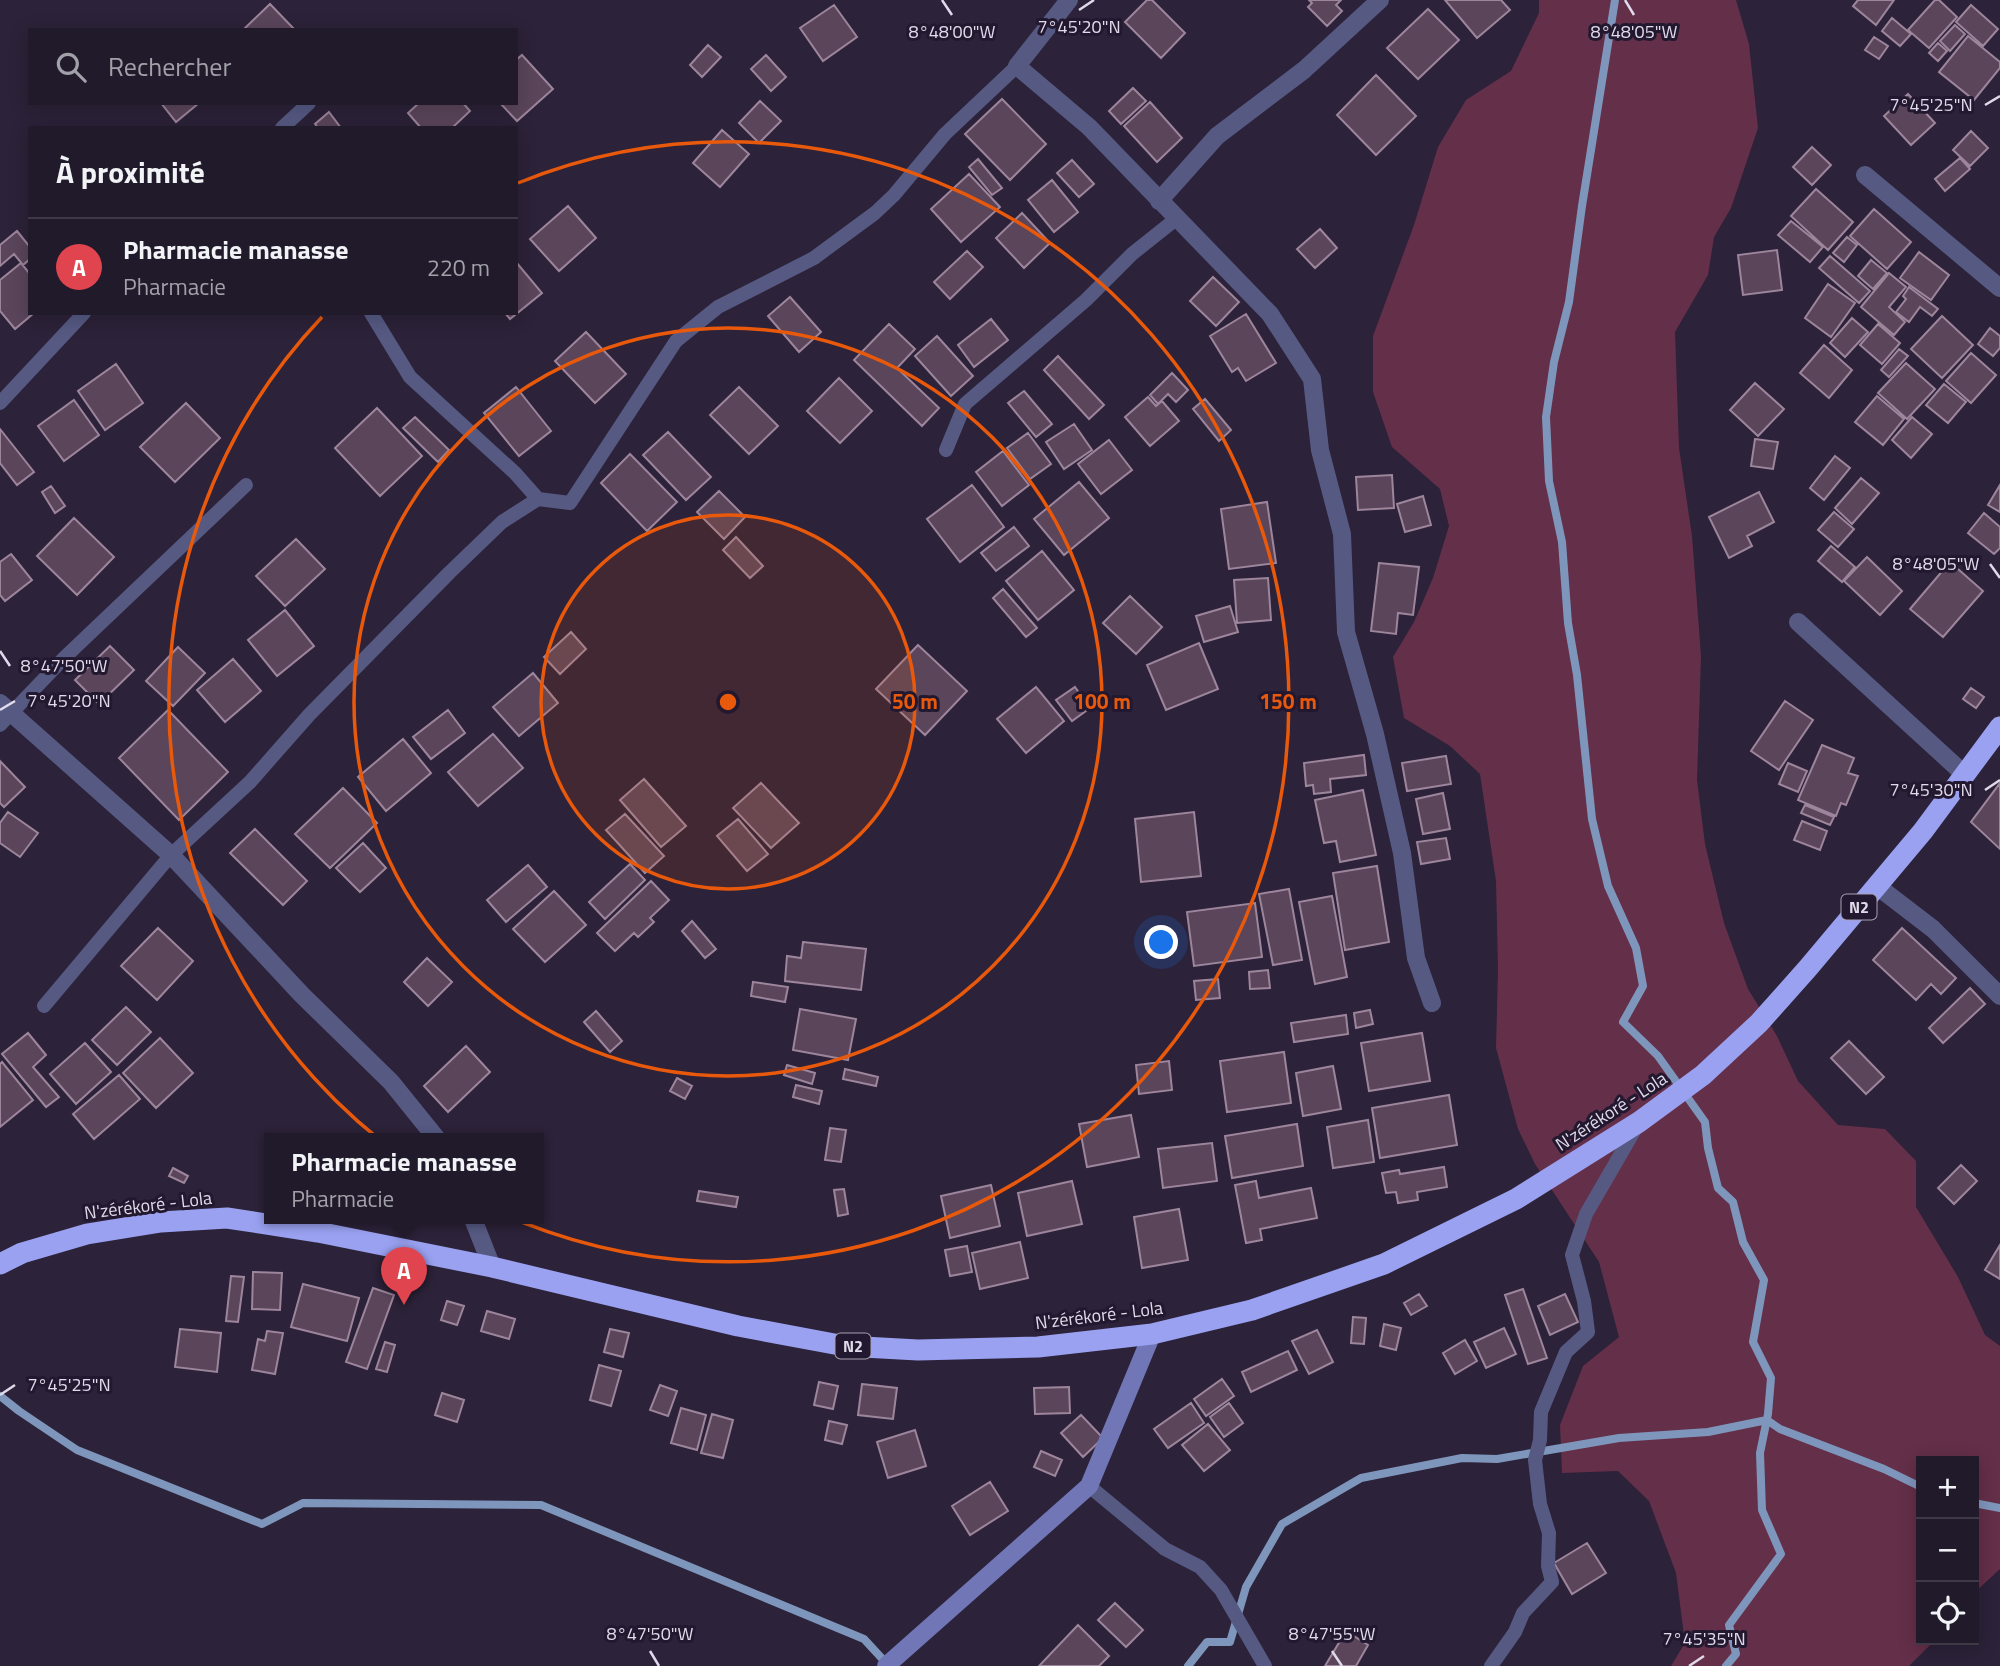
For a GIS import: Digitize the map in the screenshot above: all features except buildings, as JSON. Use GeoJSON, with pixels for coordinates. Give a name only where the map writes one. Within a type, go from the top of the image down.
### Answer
{"type":"FeatureCollection","features":[{"type":"Feature","properties":{"kind":"highway","name":"N'zérékoré - Lola"},"geometry":{"type":"LineString","coordinates":[[266,1224],[492,1267],[738,1326],[845,1346],[918,1350],[1038,1347],[1152,1334],[1252,1310],[1384,1264],[1516,1199],[1670,1101],[1703,1075],[1759,1023],[1923,831],[2000,727]]}},
{"type":"Feature","properties":{"kind":"highway","name":"N'zérékoré - Lola"},"geometry":{"type":"LineString","coordinates":[[0,1264],[22,1253],[87,1234],[161,1222],[227,1218],[264,1224]]}},
{"type":"Feature","properties":{"kind":"street"},"geometry":{"type":"LineString","coordinates":[[1069,0],[1017,66],[1089,127],[1270,314],[1312,379],[1320,450],[1342,534],[1346,632],[1375,734],[1402,853],[1416,958],[1432,1003]]}},
{"type":"Feature","properties":{"kind":"street"},"geometry":{"type":"LineString","coordinates":[[1159,201],[1217,136],[1304,70],[1380,0]]}},
{"type":"Feature","properties":{"kind":"street"},"geometry":{"type":"LineString","coordinates":[[1865,175],[2000,288]]}},
{"type":"Feature","properties":{"kind":"street"},"geometry":{"type":"LineString","coordinates":[[1798,622],[1964,774]]}},
{"type":"Feature","properties":{"kind":"street"},"geometry":{"type":"LineString","coordinates":[[4,713],[171,855],[302,995],[391,1082],[432,1133]]}},
{"type":"Feature","properties":{"kind":"street"},"geometry":{"type":"LineString","coordinates":[[1877,886],[1933,929],[2000,996]]}},
{"type":"Feature","properties":{"kind":"street"},"geometry":{"type":"LineString","coordinates":[[475,1224],[492,1267]]}},
{"type":"Feature","properties":{"kind":"street"},"geometry":{"type":"LineString","coordinates":[[886,1666],[1089,1486],[1152,1334]]}},
{"type":"Feature","properties":{"kind":"lane"},"geometry":{"type":"LineString","coordinates":[[44,1006],[171,855],[250,782],[309,715],[502,522],[538,499],[570,503],[676,341],[718,307],[814,258],[875,213],[894,195],[945,134],[1017,66]]}},
{"type":"Feature","properties":{"kind":"lane"},"geometry":{"type":"LineString","coordinates":[[284,126],[307,105]]}},
{"type":"Feature","properties":{"kind":"lane"},"geometry":{"type":"LineString","coordinates":[[946,450],[965,404],[1086,300],[1132,254],[1176,219]]}},
{"type":"Feature","properties":{"kind":"lane"},"geometry":{"type":"LineString","coordinates":[[0,403],[82,315]]}},
{"type":"Feature","properties":{"kind":"lane"},"geometry":{"type":"LineString","coordinates":[[372,315],[410,377],[515,473],[538,499]]}},
{"type":"Feature","properties":{"kind":"lane"},"geometry":{"type":"LineString","coordinates":[[4,713],[246,485]]}},
{"type":"Feature","properties":{"kind":"lane"},"geometry":{"type":"LineString","coordinates":[[1492,1666],[1515,1632],[1523,1613],[1552,1582],[1548,1566],[1549,1533],[1540,1504],[1535,1460],[1540,1440],[1541,1412],[1566,1352],[1588,1332],[1584,1301],[1572,1255],[1586,1214],[1639,1122]]}},
{"type":"Feature","properties":{"kind":"lane"},"geometry":{"type":"LineString","coordinates":[[1089,1486],[1165,1549],[1200,1567],[1221,1590],[1265,1666]]}},
{"type":"Feature","properties":{"kind":"shaded area"},"geometry":{"type":"Polygon","coordinates":[[[1539,0],[1736,0],[1749,44],[1758,128],[1731,208],[1714,237],[1708,275],[1675,332],[1679,448],[1692,536],[1701,656],[1697,780],[1705,844],[1724,923],[1748,989],[1777,1036],[1798,1081],[1838,1125],[1885,1129],[1916,1161],[1916,1207],[1958,1277],[1985,1335],[2000,1346],[2000,1569],[1979,1588],[1979,1456],[1916,1456],[1916,1645],[1930,1645],[1909,1666],[1671,1666],[1685,1643],[1676,1573],[1649,1501],[1618,1471],[1562,1473],[1560,1425],[1583,1366],[1619,1337],[1599,1262],[1535,1164],[1518,1129],[1496,1048],[1496,881],[1480,774],[1450,746],[1404,718],[1393,657],[1414,622],[1433,578],[1449,526],[1440,489],[1392,447],[1373,392],[1373,336],[1414,225],[1438,147],[1466,100],[1511,71],[1539,13],[1539,0]]]}},
{"type":"Feature","properties":{"kind":"waterway"},"geometry":{"type":"LineString","coordinates":[[1615,0],[1569,302],[1554,362],[1546,417],[1549,481],[1562,542],[1568,623],[1577,675],[1592,819],[1608,886],[1636,948],[1643,986],[1623,1022],[1658,1056],[1705,1122],[1718,1188],[1733,1202],[1743,1242],[1764,1280],[1753,1342],[1771,1378],[1768,1414],[1760,1453],[1762,1510],[1781,1554],[1729,1625],[1736,1654],[1726,1666]]}},
{"type":"Feature","properties":{"kind":"waterway"},"geometry":{"type":"LineString","coordinates":[[0,1396],[77,1450],[262,1524],[303,1503],[541,1505],[864,1639],[888,1665]]}},
{"type":"Feature","properties":{"kind":"waterway"},"geometry":{"type":"LineString","coordinates":[[1188,1666],[1207,1642],[1230,1642],[1246,1587],[1282,1524],[1361,1478],[1462,1458],[1497,1459],[1619,1438],[1708,1432],[1767,1420],[1780,1429],[1884,1469],[1916,1485]]}},
{"type":"Feature","properties":{"kind":"waterway"},"geometry":{"type":"LineString","coordinates":[[1979,1504],[2000,1508]]}},
{"type":"Feature","properties":{"kind":"place","name":"Pharmacie manasse"},"geometry":{"type":"Point","coordinates":[404,1305]}}]}
